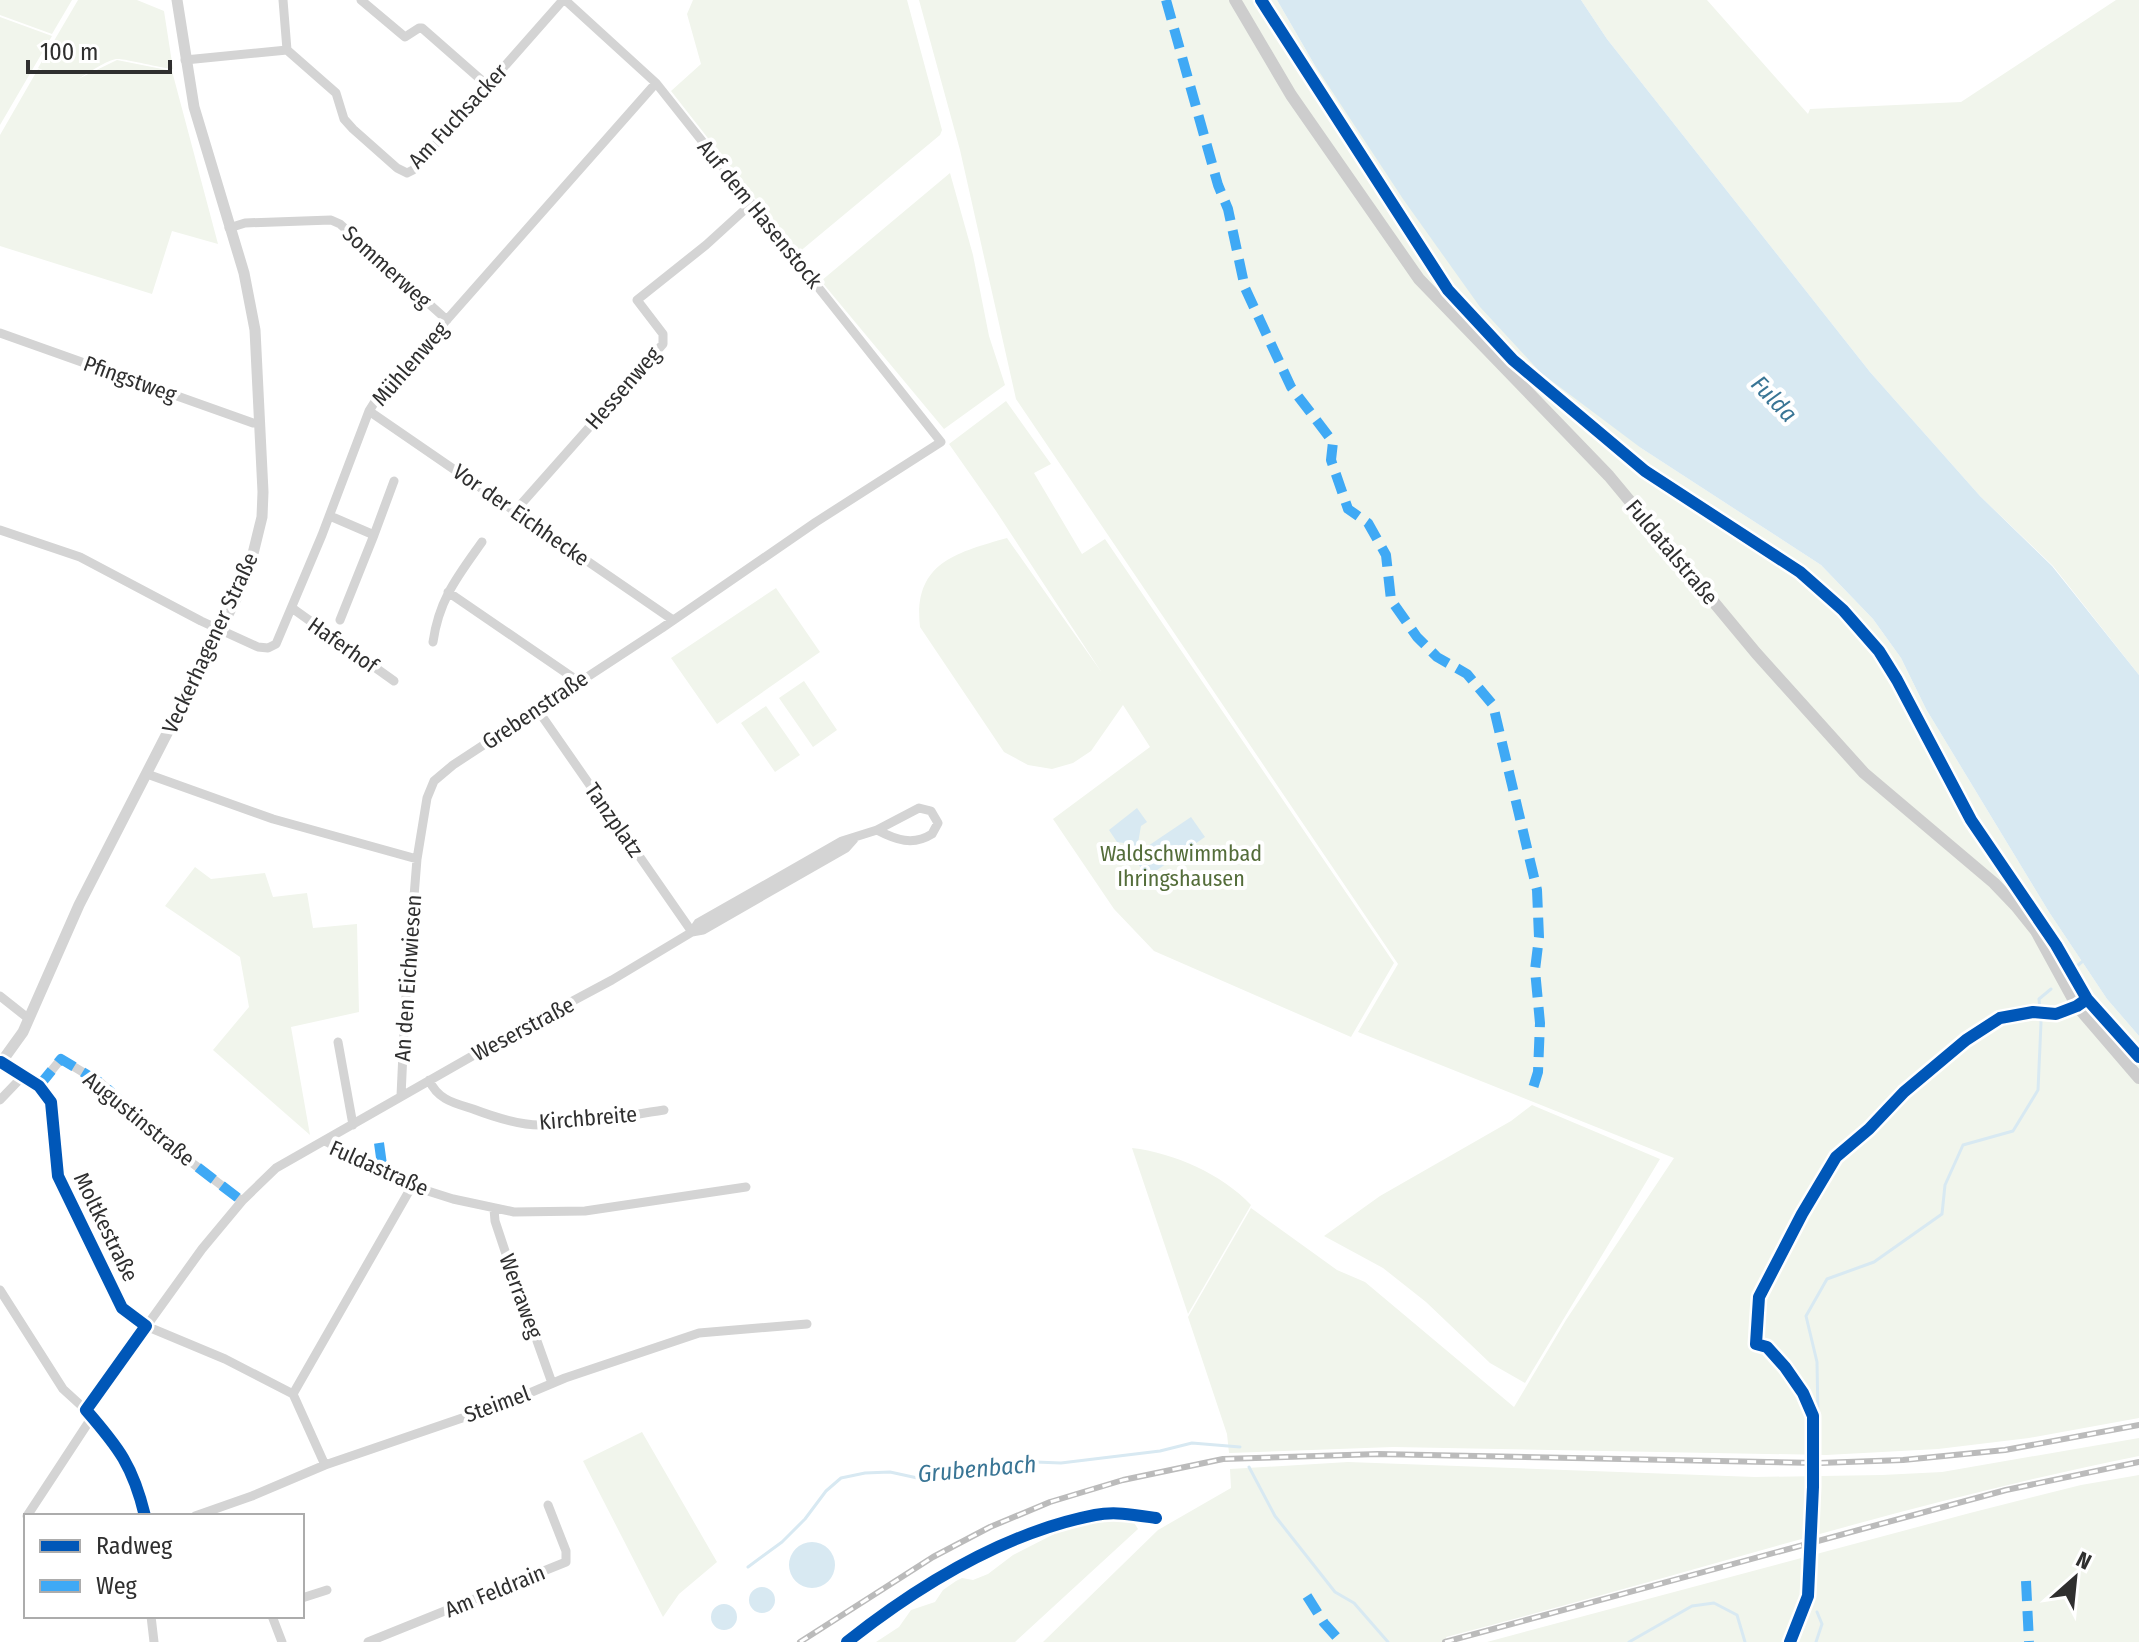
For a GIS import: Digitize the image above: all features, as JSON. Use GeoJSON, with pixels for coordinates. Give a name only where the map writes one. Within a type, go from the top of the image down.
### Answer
{"type":"FeatureCollection","features":[{"type":"Feature","properties":{"kind":"main road","name":"Fuldatalstraße"},"geometry":{"type":"LineString","coordinates":[[1235,0],[1300,107],[1419,279],[1609,476],[1756,653],[1864,773],[1994,883],[2016,906],[2036,931],[2077,1006],[2139,1078]]}},
{"type":"Feature","properties":{"kind":"street","name":"Veckerhagener Straße"},"geometry":{"type":"LineString","coordinates":[[1,1063],[29,1019],[64,934],[220,630],[249,570],[258,539],[263,492],[254,318],[244,273],[194,107],[177,0]]}},
{"type":"Feature","properties":{"kind":"street"},"geometry":{"type":"LineString","coordinates":[[185,60],[287,50],[283,0]]}},
{"type":"Feature","properties":{"kind":"street"},"geometry":{"type":"LineString","coordinates":[[361,0],[405,37],[422,28],[487,85]]}},
{"type":"Feature","properties":{"kind":"street","name":"Am Fuchsacker"},"geometry":{"type":"LineString","coordinates":[[287,50],[336,93],[344,119],[353,129],[403,172],[413,170],[564,0]]}},
{"type":"Feature","properties":{"kind":"street","name":"Auf dem Hasenstock"},"geometry":{"type":"LineString","coordinates":[[564,0],[656,83],[941,442]]}},
{"type":"Feature","properties":{"kind":"street","name":"Mühlenweg"},"geometry":{"type":"LineString","coordinates":[[220,630],[258,647],[268,648],[276,644],[330,516],[369,411],[656,83]]}},
{"type":"Feature","properties":{"kind":"street","name":"Hessenweg"},"geometry":{"type":"LineString","coordinates":[[515,511],[663,344],[663,334],[637,300],[751,204]]}},
{"type":"Feature","properties":{"kind":"street","name":"Sommerweg"},"geometry":{"type":"LineString","coordinates":[[229,228],[245,223],[331,220],[340,224],[447,320]]}},
{"type":"Feature","properties":{"kind":"street","name":"Pfingstweg"},"geometry":{"type":"LineString","coordinates":[[0,333],[260,423]]}},
{"type":"Feature","properties":{"kind":"street","name":"Vor der Eichhecke"},"geometry":{"type":"LineString","coordinates":[[369,411],[673,620]]}},
{"type":"Feature","properties":{"kind":"street","name":"Grebenstraße"},"geometry":{"type":"LineString","coordinates":[[417,859],[427,798],[434,781],[453,765],[941,442]]}},
{"type":"Feature","properties":{"kind":"street"},"geometry":{"type":"LineString","coordinates":[[340,620],[394,481]]}},
{"type":"Feature","properties":{"kind":"street"},"geometry":{"type":"LineString","coordinates":[[330,516],[374,535]]}},
{"type":"Feature","properties":{"kind":"street"},"geometry":{"type":"LineString","coordinates":[[0,530],[80,557],[220,630]]}},
{"type":"Feature","properties":{"kind":"street"},"geometry":{"type":"LineString","coordinates":[[433,642],[437,616],[448,592],[482,542]]}},
{"type":"Feature","properties":{"kind":"street"},"geometry":{"type":"LineString","coordinates":[[448,592],[578,681]]}},
{"type":"Feature","properties":{"kind":"street","name":"Haferhof"},"geometry":{"type":"LineString","coordinates":[[292,608],[394,681]]}},
{"type":"Feature","properties":{"kind":"street","name":"Tanzplatz"},"geometry":{"type":"LineString","coordinates":[[537,709],[692,932]]}},
{"type":"Feature","properties":{"kind":"street"},"geometry":{"type":"LineString","coordinates":[[147,774],[273,819],[417,859]]}},
{"type":"Feature","properties":{"kind":"street","name":"Weserstraße"},"geometry":{"type":"LineString","coordinates":[[325,1141],[612,980],[692,932],[698,923],[842,841],[877,830],[919,808],[931,811],[936,817],[937,827],[925,839],[911,842],[877,830]]}},
{"type":"Feature","properties":{"kind":"street","name":"An den Eichwiesen"},"geometry":{"type":"LineString","coordinates":[[401,1096],[417,859]]}},
{"type":"Feature","properties":{"kind":"street"},"geometry":{"type":"LineString","coordinates":[[0,996],[29,1019]]}},
{"type":"Feature","properties":{"kind":"street"},"geometry":{"type":"LineString","coordinates":[[338,1042],[353,1125]]}},
{"type":"Feature","properties":{"kind":"street","name":"Augustinstraße"},"geometry":{"type":"LineString","coordinates":[[39,1086],[61,1059],[101,1083],[166,1143],[242,1201]]}},
{"type":"Feature","properties":{"kind":"street"},"geometry":{"type":"LineString","coordinates":[[1,1063],[39,1086]]}},
{"type":"Feature","properties":{"kind":"street"},"geometry":{"type":"LineString","coordinates":[[0,1100],[22,1077]]}},
{"type":"Feature","properties":{"kind":"street","name":"Kirchbreite"},"geometry":{"type":"LineString","coordinates":[[429,1080],[433,1090],[444,1099],[486,1114],[530,1124],[581,1123],[664,1110]]}},
{"type":"Feature","properties":{"kind":"street","name":"Moltkestraße"},"geometry":{"type":"LineString","coordinates":[[39,1086],[51,1102],[58,1176],[122,1308],[146,1326],[225,1359],[293,1394]]}},
{"type":"Feature","properties":{"kind":"street","name":"Fuldastraße"},"geometry":{"type":"LineString","coordinates":[[28,1514],[146,1326],[202,1249],[242,1201],[276,1168],[325,1141],[412,1186],[494,1209],[573,1212],[746,1187]]}},
{"type":"Feature","properties":{"kind":"street"},"geometry":{"type":"LineString","coordinates":[[325,1465],[293,1394],[412,1186]]}},
{"type":"Feature","properties":{"kind":"street","name":"Werraweg"},"geometry":{"type":"LineString","coordinates":[[494,1209],[495,1221],[552,1383]]}},
{"type":"Feature","properties":{"kind":"street"},"geometry":{"type":"LineString","coordinates":[[0,1290],[54,1377],[123,1453],[144,1514]]}},
{"type":"Feature","properties":{"kind":"street","name":"Steimel"},"geometry":{"type":"LineString","coordinates":[[201,1514],[325,1465],[707,1331],[807,1324]]}},
{"type":"Feature","properties":{"kind":"street"},"geometry":{"type":"LineString","coordinates":[[230,1504],[234,1514]]}},
{"type":"Feature","properties":{"kind":"street","name":"Am Feldrain"},"geometry":{"type":"LineString","coordinates":[[368,1642],[566,1562],[566,1551],[548,1505]]}},
{"type":"Feature","properties":{"kind":"street"},"geometry":{"type":"LineString","coordinates":[[304,1597],[327,1590]]}},
{"type":"Feature","properties":{"kind":"street"},"geometry":{"type":"LineString","coordinates":[[151,1618],[154,1642]]}},
{"type":"Feature","properties":{"kind":"street"},"geometry":{"type":"LineString","coordinates":[[273,1618],[282,1642]]}},
{"type":"Feature","properties":{"kind":"green space"},"geometry":{"type":"Polygon","coordinates":[[[0,0],[72,0],[52,34],[0,15],[0,0]]]}},
{"type":"Feature","properties":{"kind":"green space"},"geometry":{"type":"Polygon","coordinates":[[[78,0],[137,0],[164,11],[173,69],[116,59],[76,80],[117,60],[172,71],[218,244],[172,231],[152,294],[0,246],[0,135],[38,69],[47,72],[38,68],[78,0]]]}},
{"type":"Feature","properties":{"kind":"green space"},"geometry":{"type":"Polygon","coordinates":[[[693,0],[907,0],[942,130],[940,135],[798,253],[671,91],[701,64],[687,14],[693,0]]]}},
{"type":"Feature","properties":{"kind":"green space"},"geometry":{"type":"Polygon","coordinates":[[[919,0],[1277,0],[1314,64],[1641,448],[1821,565],[1873,619],[1901,658],[1926,709],[2049,912],[2107,999],[2139,1036],[2139,1418],[2029,1438],[1938,1449],[1826,1455],[1393,1447],[1229,1453],[1227,1434],[1188,1317],[1251,1208],[1337,1270],[1365,1282],[1514,1407],[1566,1320],[1674,1158],[1358,1032],[1398,964],[1016,399],[960,150],[919,0]]]}},
{"type":"Feature","properties":{"kind":"green space"},"geometry":{"type":"Polygon","coordinates":[[[1581,0],[1707,0],[1808,114],[1810,109],[1961,102],[2116,0],[2139,0],[2139,675],[2053,566],[1980,496],[1870,372],[1607,39],[1581,0]]]}},
{"type":"Feature","properties":{"kind":"green space"},"geometry":{"type":"Polygon","coordinates":[[[0,17],[52,36],[0,125],[0,17]]]}},
{"type":"Feature","properties":{"kind":"green space"},"geometry":{"type":"Polygon","coordinates":[[[950,173],[973,255],[989,336],[1005,385],[944,429],[821,281],[950,173]]]}},
{"type":"Feature","properties":{"kind":"green space","name":"Waldschwimmbad Ihringshausen"},"geometry":{"type":"Polygon","coordinates":[[[1006,401],[1051,464],[1034,473],[1082,554],[1105,539],[1394,963],[1351,1037],[1154,951],[1114,909],[1053,819],[1150,747],[1123,705],[1091,751],[1073,763],[1052,769],[1028,765],[1004,752],[920,627],[923,589],[930,575],[954,556],[1007,538],[1102,673],[949,444],[1006,401]]]}},
{"type":"Feature","properties":{"kind":"green space"},"geometry":{"type":"Polygon","coordinates":[[[776,588],[820,652],[717,724],[671,658],[776,588]]]}},
{"type":"Feature","properties":{"kind":"green space"},"geometry":{"type":"Polygon","coordinates":[[[804,681],[837,730],[813,747],[779,698],[804,681]]]}},
{"type":"Feature","properties":{"kind":"green space"},"geometry":{"type":"Polygon","coordinates":[[[766,706],[800,755],[775,772],[741,723],[766,706]]]}},
{"type":"Feature","properties":{"kind":"green space"},"geometry":{"type":"Polygon","coordinates":[[[195,867],[211,879],[265,873],[273,897],[307,893],[313,928],[357,924],[359,1012],[291,1027],[310,1135],[213,1050],[249,1007],[240,957],[165,906],[195,867]]]}},
{"type":"Feature","properties":{"kind":"green space"},"geometry":{"type":"Polygon","coordinates":[[[1532,1105],[1660,1159],[1525,1383],[1490,1363],[1426,1302],[1383,1268],[1324,1236],[1380,1196],[1511,1121],[1532,1105]]]}},
{"type":"Feature","properties":{"kind":"green space"},"geometry":{"type":"Polygon","coordinates":[[[1132,1148],[1196,1167],[1226,1184],[1251,1205],[1188,1314],[1132,1148]]]}},
{"type":"Feature","properties":{"kind":"green space"},"geometry":{"type":"Polygon","coordinates":[[[642,1432],[717,1562],[679,1594],[663,1617],[583,1461],[642,1432]]]}},
{"type":"Feature","properties":{"kind":"green space"},"geometry":{"type":"Polygon","coordinates":[[[2139,1438],[2139,1456],[1878,1518],[1446,1637],[1447,1642],[1043,1642],[1158,1530],[1231,1488],[1230,1469],[1348,1462],[1755,1477],[1882,1475],[1942,1472],[2139,1438]]]}},
{"type":"Feature","properties":{"kind":"green space"},"geometry":{"type":"Polygon","coordinates":[[[2139,1475],[2139,1642],[1487,1642],[1970,1513],[2081,1485],[2139,1475]]]}},
{"type":"Feature","properties":{"kind":"green space"},"geometry":{"type":"Polygon","coordinates":[[[1106,1520],[1133,1521],[1138,1529],[1015,1642],[876,1642],[899,1627],[911,1610],[935,1602],[943,1590],[956,1581],[962,1578],[973,1580],[988,1574],[1013,1555],[1060,1531],[1106,1520]]]}},
{"type":"Feature","properties":{"kind":"water","name":"Fulda"},"geometry":{"type":"Polygon","coordinates":[[[1277,0],[1581,0],[1607,39],[1870,372],[1980,496],[2052,566],[2139,675],[2139,1036],[2107,999],[2049,912],[1926,709],[1901,658],[1873,619],[1821,565],[1641,448],[1541,373],[1480,307],[1403,199],[1314,64],[1277,0]]]}},
{"type":"Feature","properties":{"kind":"water"},"geometry":{"type":"Polygon","coordinates":[[[1137,808],[1147,822],[1141,826],[1138,843],[1142,850],[1191,817],[1205,837],[1147,877],[1124,843],[1117,842],[1109,830],[1137,808]]]}},
{"type":"Feature","properties":{"kind":"water"},"geometry":{"type":"Polygon","coordinates":[[[812,1542],[828,1549],[835,1565],[828,1581],[812,1588],[796,1581],[789,1565],[796,1549],[812,1542]]]}},
{"type":"Feature","properties":{"kind":"water"},"geometry":{"type":"Polygon","coordinates":[[[762,1587],[771,1591],[775,1600],[771,1609],[762,1613],[753,1609],[749,1600],[753,1591],[762,1587]]]}},
{"type":"Feature","properties":{"kind":"water"},"geometry":{"type":"Polygon","coordinates":[[[724,1604],[733,1608],[737,1617],[733,1626],[724,1630],[715,1626],[711,1617],[715,1608],[724,1604]]]}},
{"type":"Feature","properties":{"kind":"waterway","name":"Grubenbach"},"geometry":{"type":"LineString","coordinates":[[2077,966],[2083,961]]}},
{"type":"Feature","properties":{"kind":"waterway","name":"Grubenbach"},"geometry":{"type":"LineString","coordinates":[[1818,1417],[1817,1362],[1806,1316],[1827,1279],[1874,1262],[1942,1214],[1945,1185],[1963,1145],[2013,1131],[2038,1090],[2039,999],[2051,989]]}},
{"type":"Feature","properties":{"kind":"waterway","name":"Grubenbach"},"geometry":{"type":"LineString","coordinates":[[748,1567],[782,1542],[841,1478],[890,1472],[922,1479],[1010,1461],[1061,1463],[1160,1451],[1192,1443],[1240,1447]]}},
{"type":"Feature","properties":{"kind":"waterway","name":"Grubenbach"},"geometry":{"type":"LineString","coordinates":[[1249,1467],[1275,1516],[1335,1592],[1354,1603],[1388,1642]]}},
{"type":"Feature","properties":{"kind":"waterway","name":"Grubenbach"},"geometry":{"type":"LineString","coordinates":[[1629,1642],[1692,1606],[1714,1603],[1737,1615],[1745,1642]]}},
{"type":"Feature","properties":{"kind":"waterway","name":"Grubenbach"},"geometry":{"type":"LineString","coordinates":[[1816,1642],[1822,1624],[1817,1612]]}},
{"type":"Feature","properties":{"kind":"railway"},"geometry":{"type":"LineString","coordinates":[[800,1642],[933,1557],[990,1527],[1050,1502],[1123,1480],[1223,1459],[1378,1454],[1819,1463],[1903,1460],[2005,1450],[2139,1425]]}},
{"type":"Feature","properties":{"kind":"railway"},"geometry":{"type":"LineString","coordinates":[[1445,1642],[2006,1490],[2139,1462]]}},
{"type":"Feature","properties":{"kind":"marked path"},"geometry":{"type":"LineString","coordinates":[[1166,0],[1218,185],[1228,209],[1245,288],[1291,387],[1333,442],[1331,460],[1348,509],[1368,523],[1386,555],[1391,600],[1417,637],[1437,657],[1467,674],[1493,705],[1537,890],[1539,937],[1535,970],[1540,1023],[1538,1072],[1533,1088]]}},
{"type":"Feature","properties":{"kind":"marked path"},"geometry":{"type":"LineString","coordinates":[[39,1086],[61,1059],[101,1083],[166,1143],[242,1201]]}},
{"type":"Feature","properties":{"kind":"marked path"},"geometry":{"type":"LineString","coordinates":[[379,1143],[383,1172]]}},
{"type":"Feature","properties":{"kind":"marked path"},"geometry":{"type":"LineString","coordinates":[[2026,1581],[2029,1642]]}},
{"type":"Feature","properties":{"kind":"marked path"},"geometry":{"type":"LineString","coordinates":[[1307,1596],[1341,1642]]}},
{"type":"Feature","properties":{"kind":"cycle path"},"geometry":{"type":"LineString","coordinates":[[1261,0],[1448,290],[1513,360],[1645,471],[1800,572],[1843,610],[1879,651],[1971,820],[2056,945],[2087,999],[2139,1057]]}},
{"type":"Feature","properties":{"kind":"cycle path"},"geometry":{"type":"LineString","coordinates":[[1790,1642],[1808,1596],[1813,1416],[1803,1393],[1785,1367],[1767,1347],[1756,1344],[1759,1297],[1836,1157],[1869,1129],[1904,1092],[1966,1040],[2000,1018],[2033,1012],[2056,1014],[2087,999]]}},
{"type":"Feature","properties":{"kind":"cycle path"},"geometry":{"type":"LineString","coordinates":[[1,1062],[39,1086],[51,1102],[58,1176],[122,1308],[146,1326],[86,1410],[123,1458],[144,1514]]}},
{"type":"Feature","properties":{"kind":"cycle path"},"geometry":{"type":"LineString","coordinates":[[847,1642],[933,1582],[1028,1534],[1103,1514],[1156,1518]]}}]}
